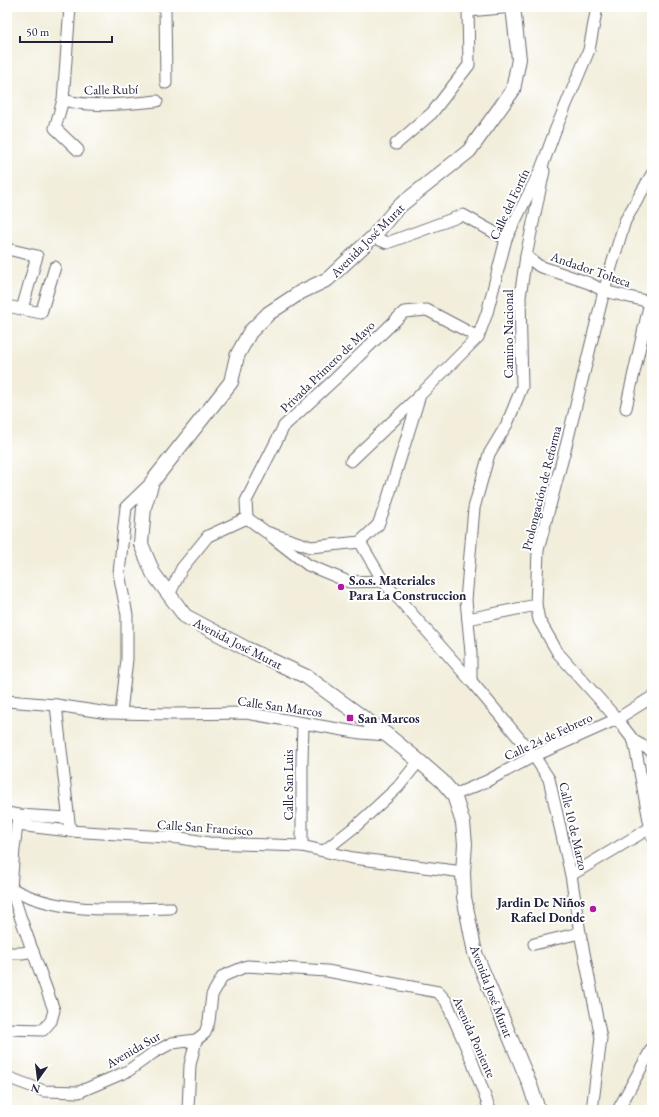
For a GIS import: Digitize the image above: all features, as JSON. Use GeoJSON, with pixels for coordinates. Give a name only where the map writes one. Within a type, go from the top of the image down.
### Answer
{"type":"FeatureCollection","features":[{"type":"Feature","properties":{"kind":"street","name":"Calle Rubí"},"geometry":{"type":"LineString","coordinates":[[70,7],[63,100],[84,104],[111,106],[157,101]]}},
{"type":"Feature","properties":{"kind":"street"},"geometry":{"type":"LineString","coordinates":[[165,7],[166,83]]}},
{"type":"Feature","properties":{"kind":"street"},"geometry":{"type":"LineString","coordinates":[[396,144],[432,113],[469,65],[468,9],[513,7]]}},
{"type":"Feature","properties":{"kind":"street","name":"Avenida José Murat"},"geometry":{"type":"LineString","coordinates":[[513,7],[520,59],[513,90],[469,151],[397,208],[373,237],[328,279],[301,292],[269,313],[250,332],[237,356],[231,382],[152,482],[144,507],[141,544],[153,573],[185,616],[245,648],[307,677],[419,761],[442,780],[454,796],[463,823],[465,844],[463,872],[464,897],[475,953],[530,1085],[538,1110]]}},
{"type":"Feature","properties":{"kind":"street","name":"Calle del Fortín"},"geometry":{"type":"LineString","coordinates":[[350,461],[420,396],[478,337],[488,313],[506,239],[541,169],[589,50],[597,7]]}},
{"type":"Feature","properties":{"kind":"street"},"geometry":{"type":"LineString","coordinates":[[63,100],[55,128],[78,150]]}},
{"type":"Feature","properties":{"kind":"street","name":"Camino Nacional"},"geometry":{"type":"LineString","coordinates":[[471,681],[471,654],[466,600],[474,508],[489,454],[507,424],[522,387],[520,297],[526,256],[549,147]]}},
{"type":"Feature","properties":{"kind":"street","name":"Prolongación de Reforma"},"geometry":{"type":"LineString","coordinates":[[651,832],[634,741],[617,719],[558,653],[539,620],[536,605],[538,550],[566,446],[604,291],[625,221],[652,174]]}},
{"type":"Feature","properties":{"kind":"street"},"geometry":{"type":"LineString","coordinates":[[373,237],[387,244],[462,214],[506,239]]}},
{"type":"Feature","properties":{"kind":"street"},"geometry":{"type":"LineString","coordinates":[[7,249],[37,256],[22,310]]}},
{"type":"Feature","properties":{"kind":"street","name":"Andador Tolteca"},"geometry":{"type":"LineString","coordinates":[[526,256],[539,266],[589,283],[604,291],[651,300]]}},
{"type":"Feature","properties":{"kind":"street"},"geometry":{"type":"LineString","coordinates":[[7,306],[41,313],[55,267]]}},
{"type":"Feature","properties":{"kind":"street"},"geometry":{"type":"LineString","coordinates":[[626,408],[651,300]]}},
{"type":"Feature","properties":{"kind":"street","name":"Privada Primero de Mayo"},"geometry":{"type":"LineString","coordinates":[[247,518],[246,500],[284,426],[404,312],[427,310],[478,337]]}},
{"type":"Feature","properties":{"kind":"street","name":"Calle del Fortín"},"geometry":{"type":"LineString","coordinates":[[360,542],[378,525],[390,494],[420,396]]}},
{"type":"Feature","properties":{"kind":"street"},"geometry":{"type":"LineString","coordinates":[[121,713],[127,659],[127,615],[119,573],[126,507],[152,482]]}},
{"type":"Feature","properties":{"kind":"street"},"geometry":{"type":"LineString","coordinates":[[169,595],[182,568],[208,536],[247,518],[308,565],[349,582],[383,581]]}},
{"type":"Feature","properties":{"kind":"street"},"geometry":{"type":"LineString","coordinates":[[266,532],[311,547],[360,542]]}},
{"type":"Feature","properties":{"kind":"street","name":"Calle 10 de Marzo"},"geometry":{"type":"LineString","coordinates":[[360,542],[383,581],[471,681],[534,756],[549,779],[571,875],[580,933],[601,1038],[592,1110]]}},
{"type":"Feature","properties":{"kind":"street"},"geometry":{"type":"LineString","coordinates":[[468,619],[536,605]]}},
{"type":"Feature","properties":{"kind":"street","name":"Calle 24 de Febrero"},"geometry":{"type":"LineString","coordinates":[[454,796],[487,781],[534,756],[617,719],[652,697]]}},
{"type":"Feature","properties":{"kind":"street","name":"Calle San Marcos"},"geometry":{"type":"LineString","coordinates":[[7,701],[56,705],[108,713],[246,713],[361,733],[386,735]]}},
{"type":"Feature","properties":{"kind":"street"},"geometry":{"type":"LineString","coordinates":[[56,705],[70,831]]}},
{"type":"Feature","properties":{"kind":"street","name":"Calle San Luis"},"geometry":{"type":"LineString","coordinates":[[302,723],[302,846]]}},
{"type":"Feature","properties":{"kind":"street"},"geometry":{"type":"LineString","coordinates":[[634,741],[652,752]]}},
{"type":"Feature","properties":{"kind":"street"},"geometry":{"type":"LineString","coordinates":[[324,851],[357,825],[393,792],[419,761]]}},
{"type":"Feature","properties":{"kind":"street"},"geometry":{"type":"LineString","coordinates":[[7,1029],[43,1030],[51,1021],[54,1010],[11,888],[14,849],[14,818],[68,818]]}},
{"type":"Feature","properties":{"kind":"street","name":"Calle San Francisco"},"geometry":{"type":"LineString","coordinates":[[14,818],[70,831],[181,838],[209,843],[302,846],[353,858],[463,872]]}},
{"type":"Feature","properties":{"kind":"street"},"geometry":{"type":"LineString","coordinates":[[571,875],[651,832]]}},
{"type":"Feature","properties":{"kind":"street"},"geometry":{"type":"LineString","coordinates":[[11,888],[24,896],[65,907],[97,909],[170,908]]}},
{"type":"Feature","properties":{"kind":"street"},"geometry":{"type":"LineString","coordinates":[[534,944],[580,933]]}},
{"type":"Feature","properties":{"kind":"street"},"geometry":{"type":"LineString","coordinates":[[7,953],[33,951]]}},
{"type":"Feature","properties":{"kind":"street","name":"Avenida Poniente"},"geometry":{"type":"LineString","coordinates":[[196,1040],[205,1032],[209,1021],[212,995],[223,976],[246,966],[327,971],[438,992],[446,1001],[471,1058],[490,1110]]}},
{"type":"Feature","properties":{"kind":"street"},"geometry":{"type":"LineString","coordinates":[[188,1110],[190,1064],[196,1040]]}},
{"type":"Feature","properties":{"kind":"street","name":"Avenida Sur"},"geometry":{"type":"LineString","coordinates":[[7,1077],[44,1091],[79,1092],[128,1071],[153,1053],[172,1043],[196,1040]]}},
{"type":"Feature","properties":{"kind":"street"},"geometry":{"type":"LineString","coordinates":[[618,1110],[652,1048]]}},
{"type":"Feature","properties":{"kind":"place","name":"S.o.s. Materiales Para La Construccion"},"geometry":{"type":"Point","coordinates":[341,587]}},
{"type":"Feature","properties":{"kind":"place","name":"San Marcos"},"geometry":{"type":"Point","coordinates":[350,718]}},
{"type":"Feature","properties":{"kind":"place","name":"Jardin De Niños Rafael Donde"},"geometry":{"type":"Point","coordinates":[593,909]}}]}
